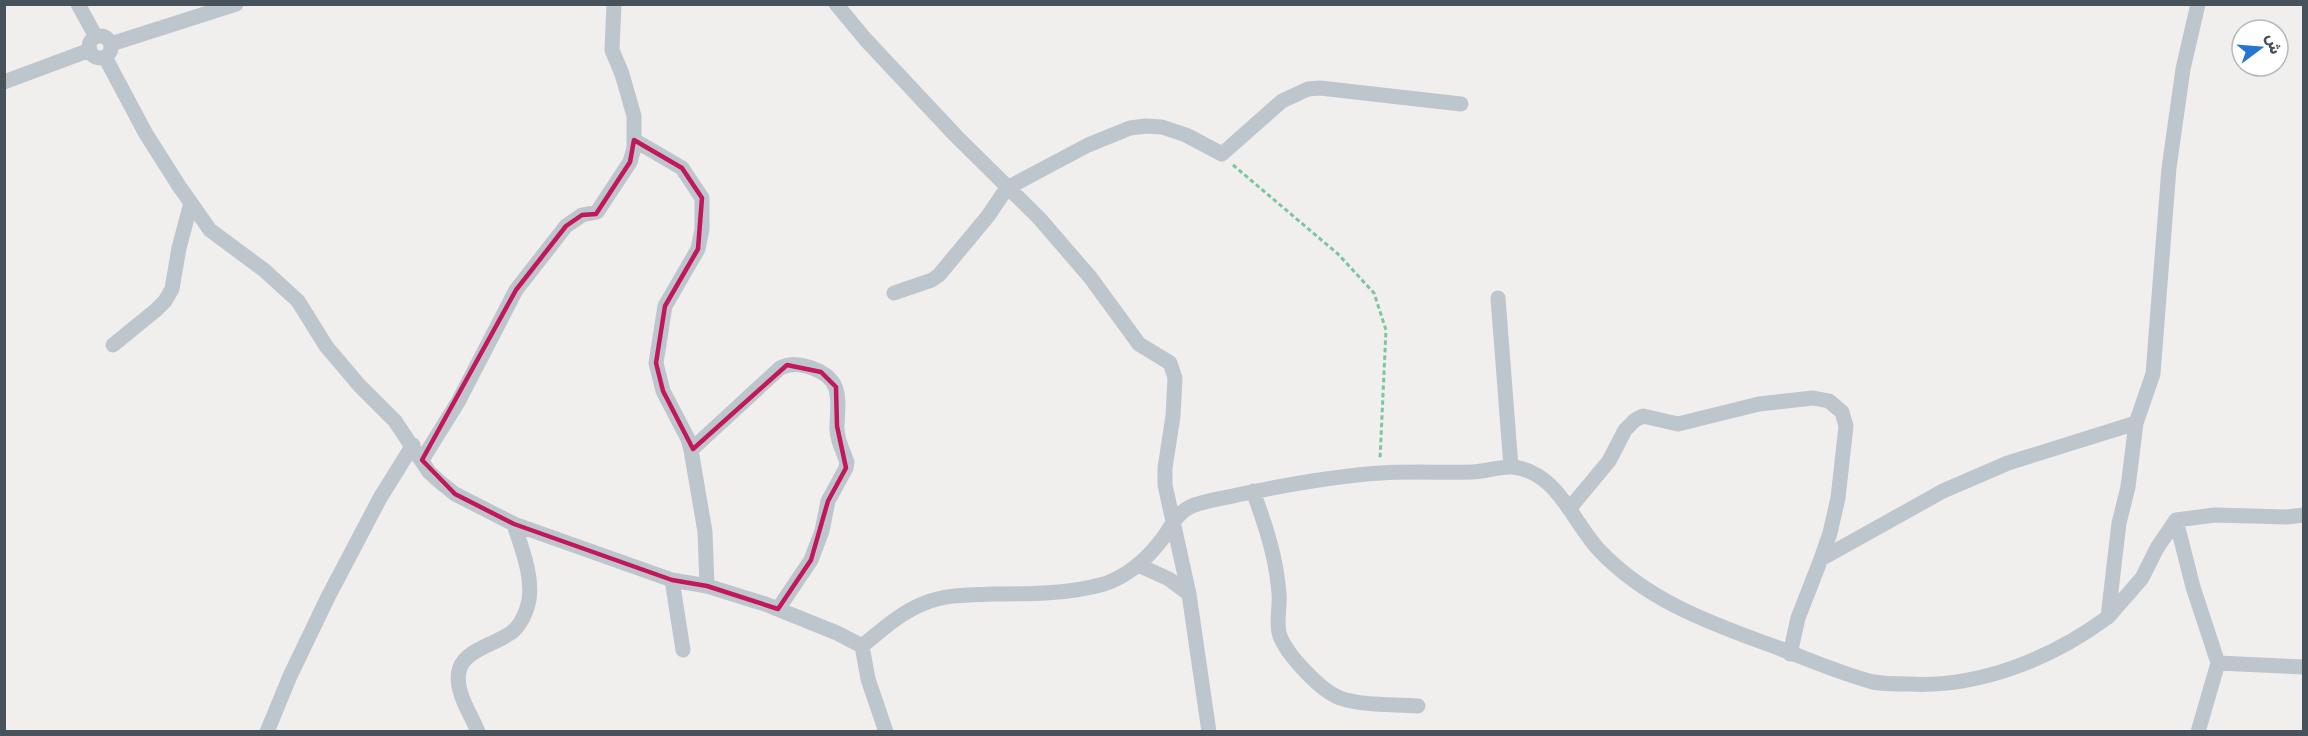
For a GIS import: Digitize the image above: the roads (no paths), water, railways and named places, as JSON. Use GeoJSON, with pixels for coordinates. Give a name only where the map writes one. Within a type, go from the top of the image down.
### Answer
{"type":"FeatureCollection","features":[{"type":"Feature","properties":{"kind":"street"},"geometry":{"type":"LineString","coordinates":[[78,4],[96,57],[236,4]]}},
{"type":"Feature","properties":{"kind":"street"},"geometry":{"type":"LineString","coordinates":[[422,460],[458,402],[516,290],[566,226],[578,216],[597,212],[630,162],[634,140],[634,116],[622,74],[612,50],[614,4]]}},
{"type":"Feature","properties":{"kind":"street"},"geometry":{"type":"LineString","coordinates":[[836,4],[916,93],[1007,188],[1040,218],[1090,277],[1139,344],[1170,363],[1175,378],[1165,485],[1189,594],[1209,732]]}},
{"type":"Feature","properties":{"kind":"street"},"geometry":{"type":"LineString","coordinates":[[2108,617],[2118,534],[2128,486],[2136,423],[2153,374],[2169,168],[2183,69],[2198,4]]}},
{"type":"Feature","properties":{"kind":"street"},"geometry":{"type":"LineString","coordinates":[[4,82],[93,44]]}},
{"type":"Feature","properties":{"kind":"street"},"geometry":{"type":"LineString","coordinates":[[108,51],[146,134],[210,230],[264,270],[297,301],[326,346],[394,421],[429,472],[455,494],[514,524],[672,580],[707,586],[778,609],[837,633],[862,646]]}},
{"type":"Feature","properties":{"kind":"street"},"geometry":{"type":"LineString","coordinates":[[894,293],[932,280],[939,275],[988,216],[1007,188],[1088,145],[1130,128],[1162,128],[1186,135],[1219,154],[1225,153],[1282,101],[1308,89],[1320,88],[1461,104]]}},
{"type":"Feature","properties":{"kind":"street"},"geometry":{"type":"LineString","coordinates":[[634,140],[682,168],[702,198],[702,230],[698,249],[665,306],[656,363],[663,391],[691,450],[705,532],[707,586]]}},
{"type":"Feature","properties":{"kind":"street"},"geometry":{"type":"LineString","coordinates":[[113,345],[156,310],[172,289],[179,248],[191,203]]}},
{"type":"Feature","properties":{"kind":"street"},"geometry":{"type":"LineString","coordinates":[[1498,298],[1510,467]]}},
{"type":"Feature","properties":{"kind":"street"},"geometry":{"type":"LineString","coordinates":[[691,450],[787,365],[796,364],[821,372],[836,387],[838,435],[846,468],[828,501],[822,531],[811,560],[778,609]]}},
{"type":"Feature","properties":{"kind":"street"},"geometry":{"type":"LineString","coordinates":[[1569,510],[1609,461],[1625,430],[1643,416],[1678,424],[1759,404],[1813,398],[1829,401],[1842,412],[1846,426],[1838,498],[1830,534],[1798,618],[1790,654]]}},
{"type":"Feature","properties":{"kind":"street"},"geometry":{"type":"LineString","coordinates":[[1821,559],[1943,491],[2008,463],[2136,423]]}},
{"type":"Feature","properties":{"kind":"street"},"geometry":{"type":"LineString","coordinates":[[267,732],[290,676],[328,597],[388,482],[412,446]]}},
{"type":"Feature","properties":{"kind":"street"},"geometry":{"type":"LineString","coordinates":[[862,646],[890,622],[923,603],[945,597],[1028,594],[1086,588],[1105,583],[1138,565],[1157,546],[1180,513],[1189,508],[1253,491],[1335,477],[1379,473],[1479,472],[1510,467],[1536,474],[1556,492],[1600,552],[1644,589],[1692,616],[1790,654],[1876,682],[1931,685],[1971,680],[2020,666],[2055,650],[2108,617],[2142,578],[2157,548],[2176,520],[2215,515],[2287,517],[2304,515]]}},
{"type":"Feature","properties":{"kind":"street"},"geometry":{"type":"LineString","coordinates":[[1253,491],[1266,527],[1276,572],[1280,602],[1278,625],[1280,636],[1287,649],[1324,690],[1340,698],[1361,702],[1418,706]]}},
{"type":"Feature","properties":{"kind":"street"},"geometry":{"type":"LineString","coordinates":[[2176,520],[2193,587],[2218,663],[2198,732]]}},
{"type":"Feature","properties":{"kind":"street"},"geometry":{"type":"LineString","coordinates":[[478,732],[460,693],[459,670],[463,660],[474,652],[514,631],[524,616],[529,599],[528,580],[514,524]]}},
{"type":"Feature","properties":{"kind":"street"},"geometry":{"type":"LineString","coordinates":[[1138,565],[1169,579],[1189,594]]}},
{"type":"Feature","properties":{"kind":"street"},"geometry":{"type":"LineString","coordinates":[[672,580],[683,650]]}},
{"type":"Feature","properties":{"kind":"street"},"geometry":{"type":"LineString","coordinates":[[862,646],[868,679],[886,732]]}},
{"type":"Feature","properties":{"kind":"street"},"geometry":{"type":"LineString","coordinates":[[2218,663],[2304,667]]}}]}
